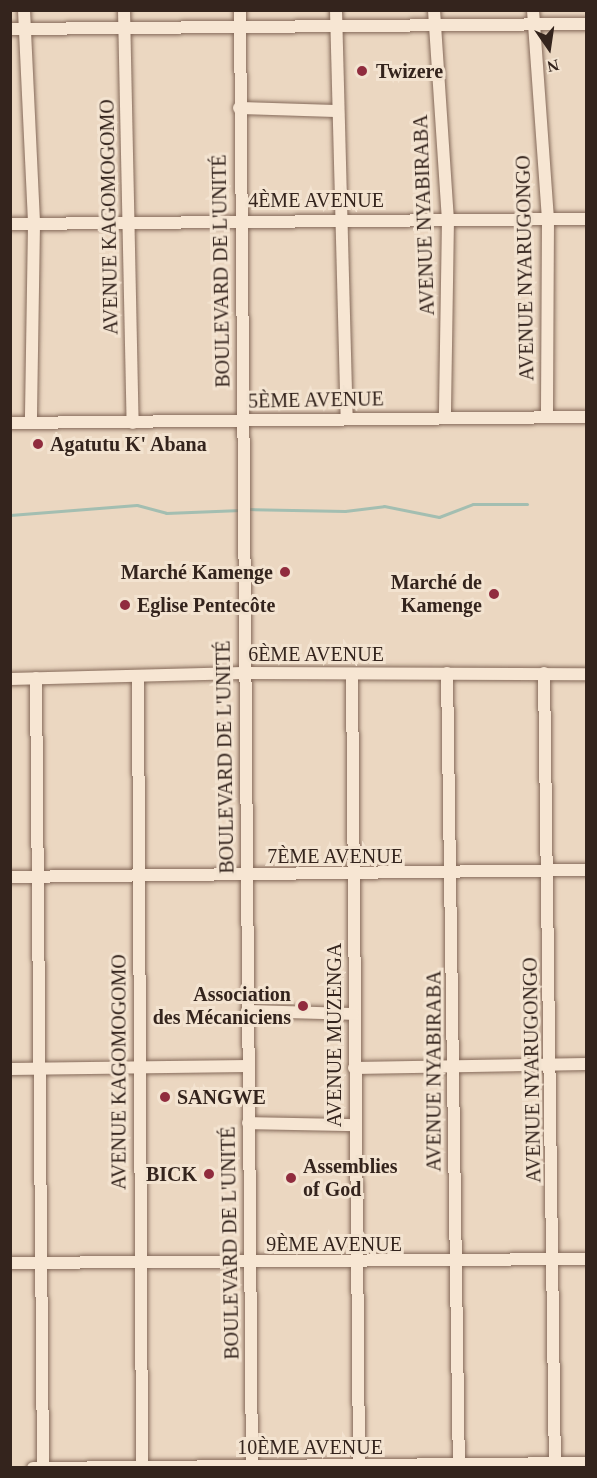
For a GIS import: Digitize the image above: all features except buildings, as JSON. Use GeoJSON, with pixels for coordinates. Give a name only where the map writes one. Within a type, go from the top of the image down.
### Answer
{"type":"FeatureCollection","features":[{"type":"Feature","properties":{"kind":"street"},"geometry":{"type":"LineString","coordinates":[[24,10],[34,224],[31,423]]}},
{"type":"Feature","properties":{"kind":"street","name":"AVENUE KAGOMOGOMO"},"geometry":{"type":"LineString","coordinates":[[124,10],[133,423]]}},
{"type":"Feature","properties":{"kind":"street","name":"BOULEVARD DE L'UNITÉ"},"geometry":{"type":"LineString","coordinates":[[240,10],[239,220],[252,1467]]}},
{"type":"Feature","properties":{"kind":"street"},"geometry":{"type":"LineString","coordinates":[[336,10],[340,219],[348,419]]}},
{"type":"Feature","properties":{"kind":"street","name":"AVENUE NYABIRABA"},"geometry":{"type":"LineString","coordinates":[[434,10],[448,219],[445,418]]}},
{"type":"Feature","properties":{"kind":"street","name":"AVENUE NYARUGONGO"},"geometry":{"type":"LineString","coordinates":[[533,10],[548,219],[547,417]]}},
{"type":"Feature","properties":{"kind":"street"},"geometry":{"type":"LineString","coordinates":[[10,29],[124,29],[240,25],[533,26],[586,24]]}},
{"type":"Feature","properties":{"kind":"street"},"geometry":{"type":"LineString","coordinates":[[239,108],[337,111]]}},
{"type":"Feature","properties":{"kind":"street","name":"4ÈME AVENUE"},"geometry":{"type":"LineString","coordinates":[[10,224],[340,219],[586,219]]}},
{"type":"Feature","properties":{"kind":"street","name":"5ÈME AVENUE"},"geometry":{"type":"LineString","coordinates":[[10,423],[586,417]]}},
{"type":"Feature","properties":{"kind":"street","name":"AVENUE NYABIRABA"},"geometry":{"type":"LineString","coordinates":[[447,673],[452,875],[459,1466]]}},
{"type":"Feature","properties":{"kind":"street","name":"AVENUE NYARUGONGO"},"geometry":{"type":"LineString","coordinates":[[544,673],[550,871],[555,1466]]}},
{"type":"Feature","properties":{"kind":"street","name":"6ÈME AVENUE"},"geometry":{"type":"LineString","coordinates":[[10,679],[243,674],[586,674]]}},
{"type":"Feature","properties":{"kind":"street","name":"AVENUE MUZENGA"},"geometry":{"type":"LineString","coordinates":[[352,674],[353,1125],[359,1467]]}},
{"type":"Feature","properties":{"kind":"street","name":"AVENUE KAGOMOGOMO"},"geometry":{"type":"LineString","coordinates":[[138,676],[138,1265],[142,1467]]}},
{"type":"Feature","properties":{"kind":"street"},"geometry":{"type":"LineString","coordinates":[[36,678],[43,1467]]}},
{"type":"Feature","properties":{"kind":"street","name":"7ÈME AVENUE"},"geometry":{"type":"LineString","coordinates":[[10,878],[452,875],[586,870]]}},
{"type":"Feature","properties":{"kind":"street"},"geometry":{"type":"LineString","coordinates":[[247,1011],[353,1014]]}},
{"type":"Feature","properties":{"kind":"street"},"geometry":{"type":"LineString","coordinates":[[354,1068],[586,1064]]}},
{"type":"Feature","properties":{"kind":"street"},"geometry":{"type":"LineString","coordinates":[[10,1069],[248,1066]]}},
{"type":"Feature","properties":{"kind":"street"},"geometry":{"type":"LineString","coordinates":[[248,1123],[353,1125]]}},
{"type":"Feature","properties":{"kind":"street","name":"9ÈME AVENUE"},"geometry":{"type":"LineString","coordinates":[[10,1263],[357,1264],[586,1259]]}},
{"type":"Feature","properties":{"kind":"street","name":"10ÈME AVENUE"},"geometry":{"type":"LineString","coordinates":[[33,1467],[555,1466],[586,1463]]}},
{"type":"Feature","properties":{"kind":"waterway"},"geometry":{"type":"LineString","coordinates":[[247,509],[345,511],[384,506],[439,517],[473,504],[527,504]]}},
{"type":"Feature","properties":{"kind":"waterway"},"geometry":{"type":"LineString","coordinates":[[10,515],[137,505],[166,513],[241,510]]}},
{"type":"Feature","properties":{"kind":"place","name":"Twizere"},"geometry":{"type":"Point","coordinates":[362,71]}},
{"type":"Feature","properties":{"kind":"place","name":"Agatutu K' Abana"},"geometry":{"type":"Point","coordinates":[38,444]}},
{"type":"Feature","properties":{"kind":"place","name":"Marché Kamenge"},"geometry":{"type":"Point","coordinates":[285,572]}},
{"type":"Feature","properties":{"kind":"place","name":"Marché de Kamenge"},"geometry":{"type":"Point","coordinates":[494,594]}},
{"type":"Feature","properties":{"kind":"place","name":"Eglise Pentecôte"},"geometry":{"type":"Point","coordinates":[125,605]}},
{"type":"Feature","properties":{"kind":"place","name":"Association des Mécaniciens"},"geometry":{"type":"Point","coordinates":[303,1006]}},
{"type":"Feature","properties":{"kind":"place","name":"SANGWE"},"geometry":{"type":"Point","coordinates":[165,1097]}},
{"type":"Feature","properties":{"kind":"place","name":"BICK"},"geometry":{"type":"Point","coordinates":[209,1174]}},
{"type":"Feature","properties":{"kind":"place","name":"Assemblies of God"},"geometry":{"type":"Point","coordinates":[291,1178]}}]}
